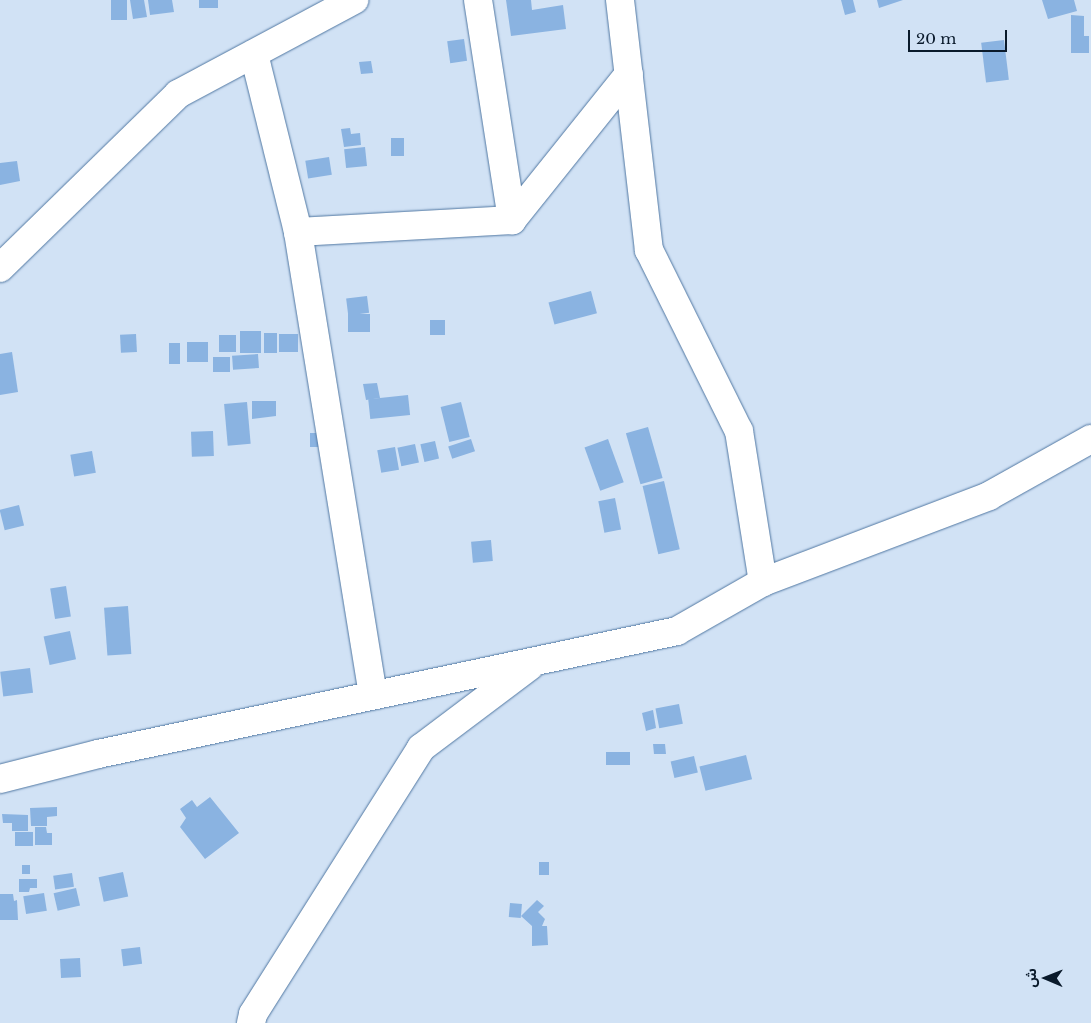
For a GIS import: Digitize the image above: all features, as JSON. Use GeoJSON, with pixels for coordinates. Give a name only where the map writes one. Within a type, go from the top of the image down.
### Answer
{"type":"FeatureCollection","features":[{"type":"Feature","properties":{"kind":"street"},"geometry":{"type":"LineString","coordinates":[[0,268],[178,94],[354,0]]}},
{"type":"Feature","properties":{"kind":"street"},"geometry":{"type":"LineString","coordinates":[[478,0],[512,220]]}},
{"type":"Feature","properties":{"kind":"street"},"geometry":{"type":"LineString","coordinates":[[620,0],[649,250],[739,431],[763,582]]}},
{"type":"Feature","properties":{"kind":"street"},"geometry":{"type":"LineString","coordinates":[[254,54],[298,232],[373,695]]}},
{"type":"Feature","properties":{"kind":"street"},"geometry":{"type":"LineString","coordinates":[[298,232],[512,220],[629,74]]}},
{"type":"Feature","properties":{"kind":"street"},"geometry":{"type":"LineString","coordinates":[[0,780],[98,754],[677,630],[763,582],[990,496],[1091,439]]}},
{"type":"Feature","properties":{"kind":"street"},"geometry":{"type":"LineString","coordinates":[[251,1023],[253,1014],[421,748],[538,660]]}},
{"type":"Feature","properties":{"kind":"building"},"geometry":{"type":"Polygon","coordinates":[[[111,0],[127,0],[127,20],[111,20],[111,0]]]}},
{"type":"Feature","properties":{"kind":"building"},"geometry":{"type":"Polygon","coordinates":[[[130,0],[144,0],[147,17],[133,19],[130,0]]]}},
{"type":"Feature","properties":{"kind":"building"},"geometry":{"type":"Polygon","coordinates":[[[148,0],[172,0],[174,12],[150,15],[148,0]]]}},
{"type":"Feature","properties":{"kind":"building"},"geometry":{"type":"Polygon","coordinates":[[[199,0],[218,0],[218,8],[199,8],[199,0]]]}},
{"type":"Feature","properties":{"kind":"building"},"geometry":{"type":"Polygon","coordinates":[[[506,0],[531,0],[532,10],[563,5],[566,29],[511,36],[506,0]]]}},
{"type":"Feature","properties":{"kind":"building"},"geometry":{"type":"Polygon","coordinates":[[[841,0],[853,0],[856,12],[845,15],[841,0]]]}},
{"type":"Feature","properties":{"kind":"building"},"geometry":{"type":"Polygon","coordinates":[[[877,0],[903,0],[879,8],[877,0]]]}},
{"type":"Feature","properties":{"kind":"building"},"geometry":{"type":"Polygon","coordinates":[[[1042,0],[1074,0],[1077,11],[1048,19],[1042,0]]]}},
{"type":"Feature","properties":{"kind":"building"},"geometry":{"type":"Polygon","coordinates":[[[1071,15],[1084,16],[1084,36],[1089,36],[1089,53],[1071,53],[1071,15]]]}},
{"type":"Feature","properties":{"kind":"building"},"geometry":{"type":"Polygon","coordinates":[[[464,39],[467,61],[450,63],[447,41],[464,39]]]}},
{"type":"Feature","properties":{"kind":"building"},"geometry":{"type":"Polygon","coordinates":[[[1004,40],[1009,80],[986,83],[981,43],[1004,40]]]}},
{"type":"Feature","properties":{"kind":"building"},"geometry":{"type":"Polygon","coordinates":[[[371,61],[373,73],[361,74],[359,62],[371,61]]]}},
{"type":"Feature","properties":{"kind":"building"},"geometry":{"type":"Polygon","coordinates":[[[350,128],[351,134],[360,133],[361,145],[344,147],[341,129],[350,128]]]}},
{"type":"Feature","properties":{"kind":"building"},"geometry":{"type":"Polygon","coordinates":[[[391,138],[404,138],[404,156],[391,156],[391,138]]]}},
{"type":"Feature","properties":{"kind":"building"},"geometry":{"type":"Polygon","coordinates":[[[365,147],[367,166],[346,168],[344,149],[365,147]]]}},
{"type":"Feature","properties":{"kind":"building"},"geometry":{"type":"Polygon","coordinates":[[[329,157],[332,175],[308,179],[305,161],[329,157]]]}},
{"type":"Feature","properties":{"kind":"building"},"geometry":{"type":"Polygon","coordinates":[[[17,161],[20,181],[0,185],[0,163],[17,161]]]}},
{"type":"Feature","properties":{"kind":"building"},"geometry":{"type":"Polygon","coordinates":[[[591,291],[597,313],[554,325],[548,302],[591,291]]]}},
{"type":"Feature","properties":{"kind":"building"},"geometry":{"type":"Polygon","coordinates":[[[367,296],[369,313],[348,315],[346,299],[367,296]]]}},
{"type":"Feature","properties":{"kind":"building"},"geometry":{"type":"Polygon","coordinates":[[[348,314],[370,314],[370,332],[348,332],[348,314]]]}},
{"type":"Feature","properties":{"kind":"building"},"geometry":{"type":"Polygon","coordinates":[[[430,320],[445,320],[445,335],[430,335],[430,320]]]}},
{"type":"Feature","properties":{"kind":"building"},"geometry":{"type":"Polygon","coordinates":[[[240,331],[261,331],[261,353],[240,353],[240,331]]]}},
{"type":"Feature","properties":{"kind":"building"},"geometry":{"type":"Polygon","coordinates":[[[264,333],[277,333],[277,353],[264,353],[264,333]]]}},
{"type":"Feature","properties":{"kind":"building"},"geometry":{"type":"Polygon","coordinates":[[[136,334],[137,352],[121,353],[120,335],[136,334]]]}},
{"type":"Feature","properties":{"kind":"building"},"geometry":{"type":"Polygon","coordinates":[[[279,334],[298,334],[298,352],[279,352],[279,334]]]}},
{"type":"Feature","properties":{"kind":"building"},"geometry":{"type":"Polygon","coordinates":[[[219,335],[236,335],[236,352],[219,352],[219,335]]]}},
{"type":"Feature","properties":{"kind":"building"},"geometry":{"type":"Polygon","coordinates":[[[187,342],[208,342],[208,362],[187,362],[187,342]]]}},
{"type":"Feature","properties":{"kind":"building"},"geometry":{"type":"Polygon","coordinates":[[[169,343],[180,343],[180,364],[169,364],[169,343]]]}},
{"type":"Feature","properties":{"kind":"building"},"geometry":{"type":"Polygon","coordinates":[[[12,352],[18,392],[0,395],[0,354],[12,352]]]}},
{"type":"Feature","properties":{"kind":"building"},"geometry":{"type":"Polygon","coordinates":[[[258,354],[259,368],[233,370],[232,356],[258,354]]]}},
{"type":"Feature","properties":{"kind":"building"},"geometry":{"type":"Polygon","coordinates":[[[213,357],[230,357],[230,372],[213,372],[213,357]]]}},
{"type":"Feature","properties":{"kind":"building"},"geometry":{"type":"Polygon","coordinates":[[[377,383],[380,398],[366,400],[363,384],[377,383]]]}},
{"type":"Feature","properties":{"kind":"building"},"geometry":{"type":"Polygon","coordinates":[[[408,395],[410,415],[370,419],[368,399],[408,395]]]}},
{"type":"Feature","properties":{"kind":"building"},"geometry":{"type":"Polygon","coordinates":[[[252,401],[276,401],[276,416],[252,419],[252,401]]]}},
{"type":"Feature","properties":{"kind":"building"},"geometry":{"type":"Polygon","coordinates":[[[247,402],[251,444],[228,446],[224,404],[247,402]]]}},
{"type":"Feature","properties":{"kind":"building"},"geometry":{"type":"Polygon","coordinates":[[[461,402],[470,437],[449,442],[441,407],[461,402]]]}},
{"type":"Feature","properties":{"kind":"building"},"geometry":{"type":"Polygon","coordinates":[[[648,427],[663,478],[640,484],[626,433],[648,427]]]}},
{"type":"Feature","properties":{"kind":"building"},"geometry":{"type":"Polygon","coordinates":[[[213,431],[214,456],[192,457],[191,432],[213,431]]]}},
{"type":"Feature","properties":{"kind":"building"},"geometry":{"type":"Polygon","coordinates":[[[310,433],[324,433],[324,447],[310,447],[310,433]]]}},
{"type":"Feature","properties":{"kind":"building"},"geometry":{"type":"Polygon","coordinates":[[[471,439],[475,451],[452,459],[448,446],[471,439]]]}},
{"type":"Feature","properties":{"kind":"building"},"geometry":{"type":"Polygon","coordinates":[[[608,439],[624,482],[600,491],[585,448],[608,439]]]}},
{"type":"Feature","properties":{"kind":"building"},"geometry":{"type":"Polygon","coordinates":[[[435,441],[439,459],[424,462],[420,444],[435,441]]]}},
{"type":"Feature","properties":{"kind":"building"},"geometry":{"type":"Polygon","coordinates":[[[415,444],[419,463],[401,466],[397,448],[415,444]]]}},
{"type":"Feature","properties":{"kind":"building"},"geometry":{"type":"Polygon","coordinates":[[[395,447],[399,470],[381,473],[377,450],[395,447]]]}},
{"type":"Feature","properties":{"kind":"building"},"geometry":{"type":"Polygon","coordinates":[[[92,451],[96,473],[74,476],[70,455],[92,451]]]}},
{"type":"Feature","properties":{"kind":"building"},"geometry":{"type":"Polygon","coordinates":[[[664,481],[680,549],[658,554],[643,486],[664,481]]]}},
{"type":"Feature","properties":{"kind":"building"},"geometry":{"type":"Polygon","coordinates":[[[615,498],[621,529],[604,533],[598,501],[615,498]]]}},
{"type":"Feature","properties":{"kind":"building"},"geometry":{"type":"Polygon","coordinates":[[[19,505],[24,525],[5,530],[0,510],[19,505]]]}},
{"type":"Feature","properties":{"kind":"building"},"geometry":{"type":"Polygon","coordinates":[[[491,540],[493,561],[473,563],[471,542],[491,540]]]}},
{"type":"Feature","properties":{"kind":"building"},"geometry":{"type":"Polygon","coordinates":[[[66,586],[71,617],[55,619],[50,589],[66,586]]]}},
{"type":"Feature","properties":{"kind":"building"},"geometry":{"type":"Polygon","coordinates":[[[128,606],[131,654],[107,656],[104,608],[128,606]]]}},
{"type":"Feature","properties":{"kind":"building"},"geometry":{"type":"Polygon","coordinates":[[[70,631],[76,659],[50,665],[44,637],[70,631]]]}},
{"type":"Feature","properties":{"kind":"building"},"geometry":{"type":"Polygon","coordinates":[[[30,668],[33,693],[3,696],[0,672],[30,668]]]}},
{"type":"Feature","properties":{"kind":"building"},"geometry":{"type":"Polygon","coordinates":[[[679,704],[683,724],[659,728],[655,709],[679,704]]]}},
{"type":"Feature","properties":{"kind":"building"},"geometry":{"type":"Polygon","coordinates":[[[653,710],[656,728],[646,731],[642,713],[653,710]]]}},
{"type":"Feature","properties":{"kind":"building"},"geometry":{"type":"Polygon","coordinates":[[[653,744],[665,744],[666,754],[654,754],[653,744]]]}},
{"type":"Feature","properties":{"kind":"building"},"geometry":{"type":"Polygon","coordinates":[[[606,752],[630,752],[630,765],[606,765],[606,752]]]}},
{"type":"Feature","properties":{"kind":"building"},"geometry":{"type":"Polygon","coordinates":[[[746,755],[752,779],[705,791],[699,767],[746,755]]]}},
{"type":"Feature","properties":{"kind":"building"},"geometry":{"type":"Polygon","coordinates":[[[694,756],[698,773],[674,778],[671,761],[694,756]]]}},
{"type":"Feature","properties":{"kind":"building"},"geometry":{"type":"Polygon","coordinates":[[[210,797],[239,833],[205,859],[180,827],[186,818],[180,809],[192,800],[197,807],[210,797]]]}},
{"type":"Feature","properties":{"kind":"building"},"geometry":{"type":"Polygon","coordinates":[[[57,807],[57,816],[47,817],[47,826],[31,826],[30,808],[57,807]]]}},
{"type":"Feature","properties":{"kind":"building"},"geometry":{"type":"Polygon","coordinates":[[[2,814],[28,815],[28,831],[12,831],[12,823],[3,823],[2,814]]]}},
{"type":"Feature","properties":{"kind":"building"},"geometry":{"type":"Polygon","coordinates":[[[35,827],[46,827],[47,833],[52,833],[52,845],[35,845],[35,827]]]}},
{"type":"Feature","properties":{"kind":"building"},"geometry":{"type":"Polygon","coordinates":[[[15,832],[33,832],[33,846],[15,846],[15,832]]]}},
{"type":"Feature","properties":{"kind":"building"},"geometry":{"type":"Polygon","coordinates":[[[539,862],[549,862],[549,875],[539,875],[539,862]]]}},
{"type":"Feature","properties":{"kind":"building"},"geometry":{"type":"Polygon","coordinates":[[[22,865],[30,865],[30,874],[22,874],[22,865]]]}},
{"type":"Feature","properties":{"kind":"building"},"geometry":{"type":"Polygon","coordinates":[[[123,872],[128,896],[104,902],[99,877],[123,872]]]}},
{"type":"Feature","properties":{"kind":"building"},"geometry":{"type":"Polygon","coordinates":[[[72,873],[74,887],[55,890],[53,876],[72,873]]]}},
{"type":"Feature","properties":{"kind":"building"},"geometry":{"type":"Polygon","coordinates":[[[19,879],[37,879],[37,888],[30,888],[29,892],[19,892],[19,879]]]}},
{"type":"Feature","properties":{"kind":"building"},"geometry":{"type":"Polygon","coordinates":[[[76,888],[80,906],[58,911],[54,893],[76,888]]]}},
{"type":"Feature","properties":{"kind":"building"},"geometry":{"type":"Polygon","coordinates":[[[44,893],[47,911],[26,914],[23,896],[44,893]]]}},
{"type":"Feature","properties":{"kind":"building"},"geometry":{"type":"Polygon","coordinates":[[[0,894],[13,894],[14,901],[17,900],[18,920],[0,920],[0,894]]]}},
{"type":"Feature","properties":{"kind":"building"},"geometry":{"type":"Polygon","coordinates":[[[537,900],[544,906],[538,912],[545,919],[542,926],[547,926],[548,945],[532,946],[532,926],[521,916],[537,900]]]}},
{"type":"Feature","properties":{"kind":"building"},"geometry":{"type":"Polygon","coordinates":[[[510,903],[522,904],[521,918],[509,917],[510,903]]]}},
{"type":"Feature","properties":{"kind":"building"},"geometry":{"type":"Polygon","coordinates":[[[140,947],[142,964],[123,966],[121,949],[140,947]]]}},
{"type":"Feature","properties":{"kind":"building"},"geometry":{"type":"Polygon","coordinates":[[[80,958],[81,977],[61,978],[60,959],[80,958]]]}}]}
